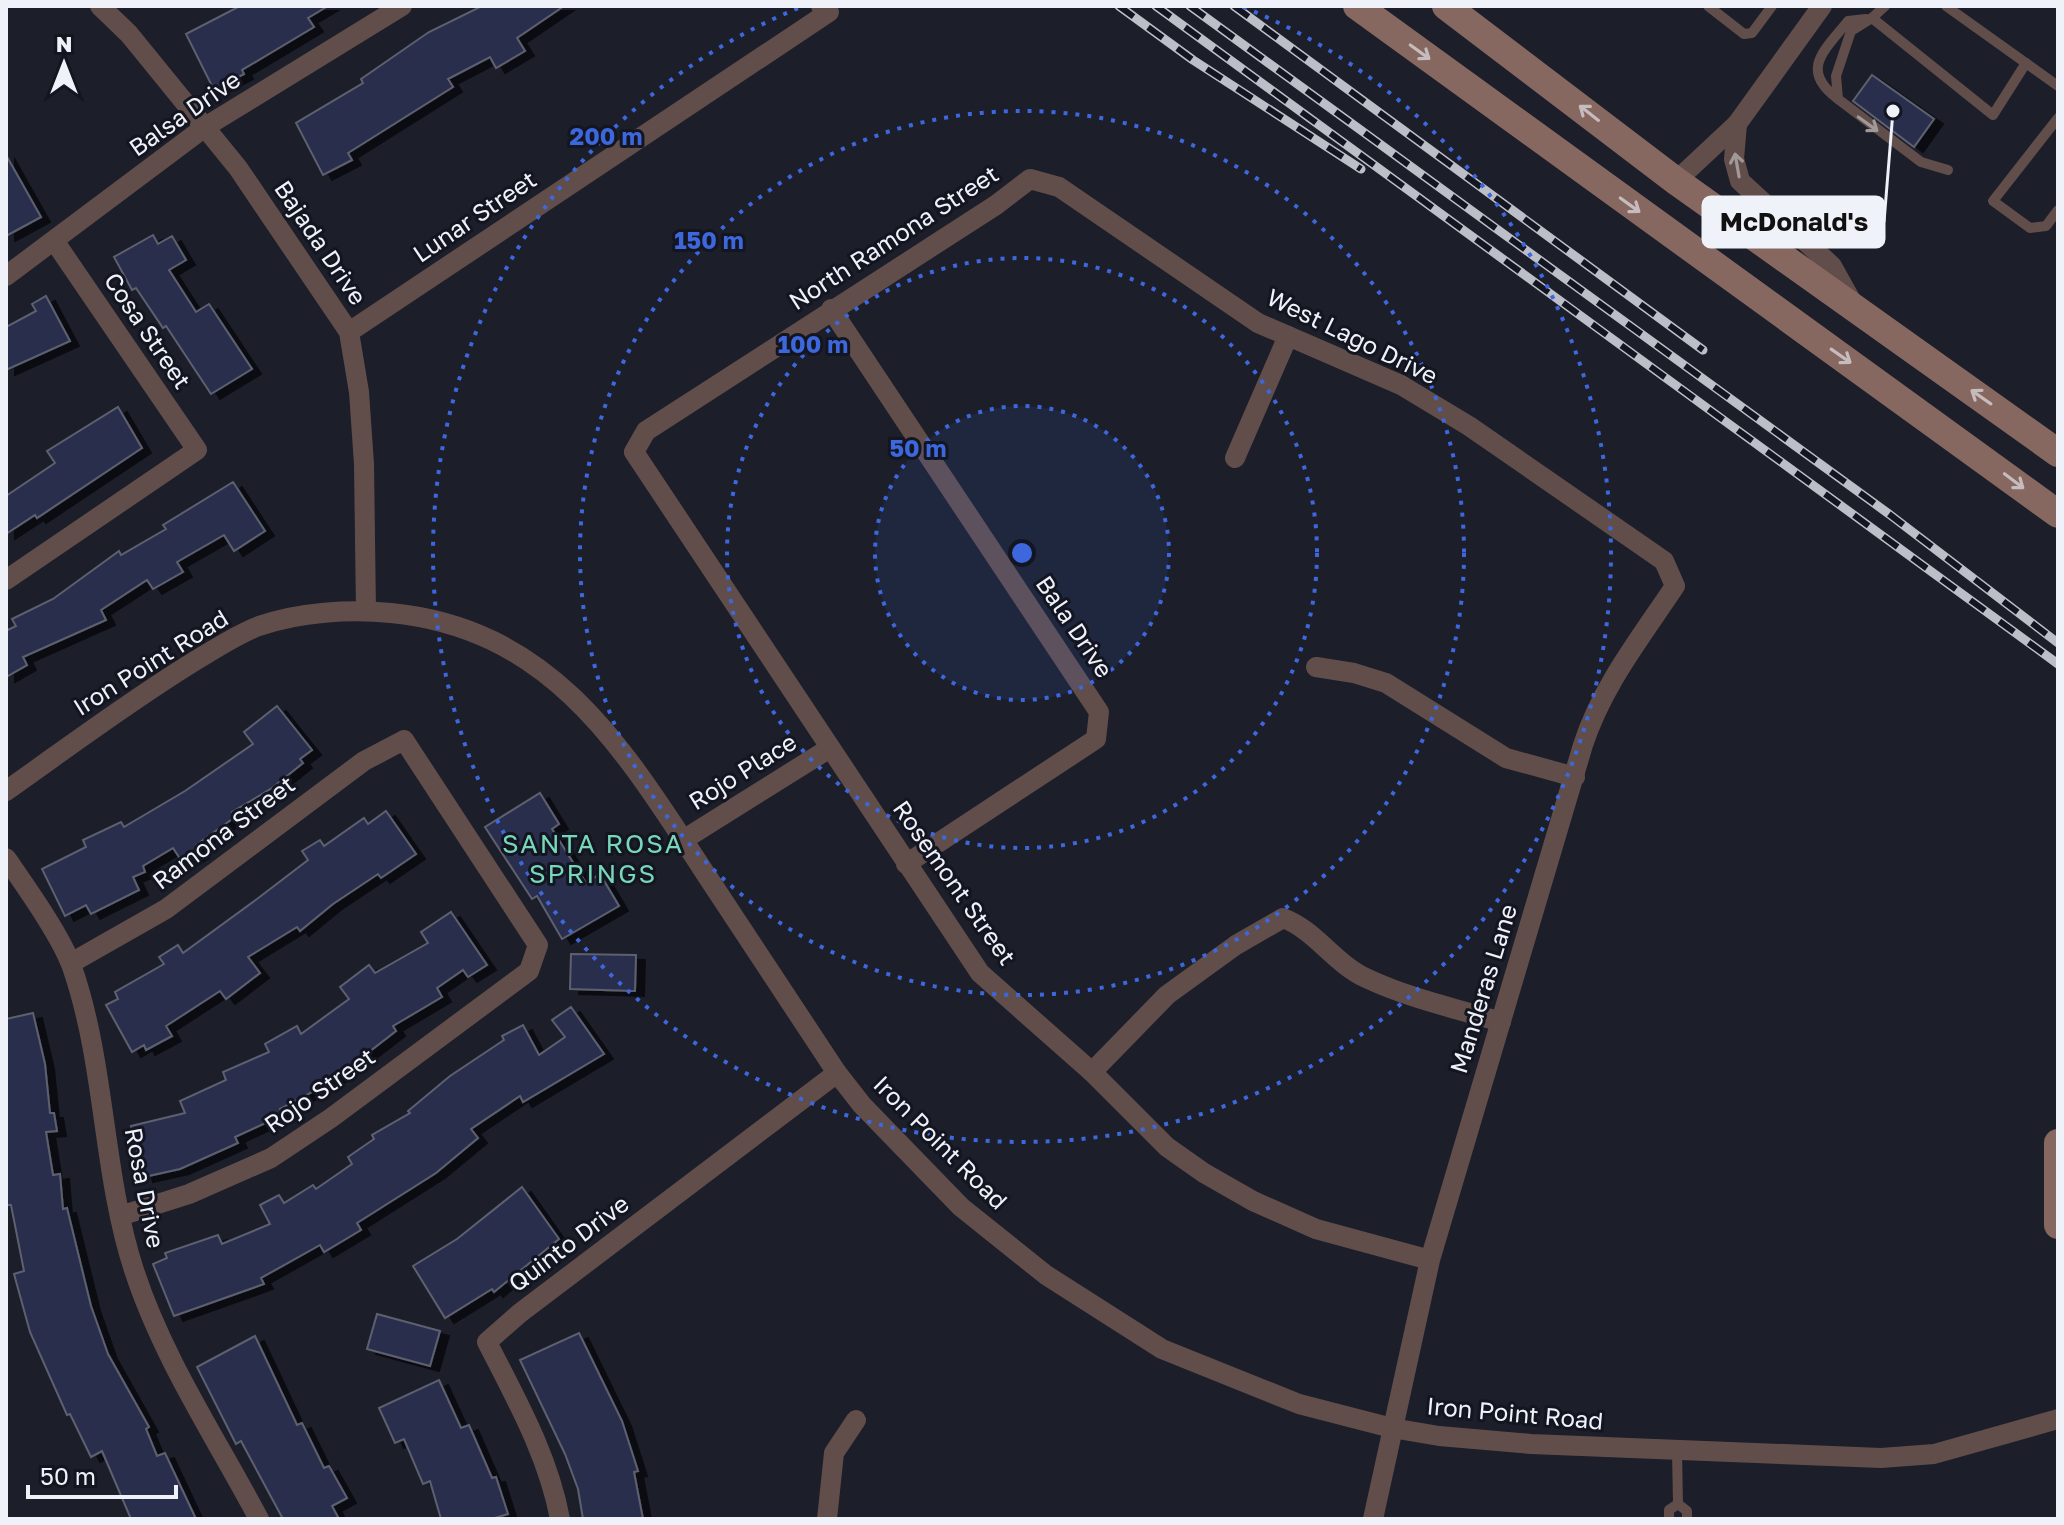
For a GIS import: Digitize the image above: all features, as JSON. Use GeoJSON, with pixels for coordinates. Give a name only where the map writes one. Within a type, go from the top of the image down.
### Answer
{"type":"FeatureCollection","features":[{"type":"Feature","properties":{"kind":"main road"},"geometry":{"type":"LineString","coordinates":[[1357,6],[2058,514]]}},
{"type":"Feature","properties":{"kind":"main road"},"geometry":{"type":"LineString","coordinates":[[1446,6],[1676,181],[2058,453]]}},
{"type":"Feature","properties":{"kind":"main road"},"geometry":{"type":"LineString","coordinates":[[2058,1143],[2058,1225]]}},
{"type":"Feature","properties":{"kind":"street","name":"Bajada Drive"},"geometry":{"type":"LineString","coordinates":[[100,6],[129,34],[238,168],[349,332],[359,392],[364,464],[366,611]]}},
{"type":"Feature","properties":{"kind":"street","name":"Balsa Drive"},"geometry":{"type":"LineString","coordinates":[[6,276],[205,127],[402,6]]}},
{"type":"Feature","properties":{"kind":"street"},"geometry":{"type":"LineString","coordinates":[[1676,181],[1737,124],[1822,6]]}},
{"type":"Feature","properties":{"kind":"street","name":"Lunar Street"},"geometry":{"type":"LineString","coordinates":[[349,332],[825,9]]}},
{"type":"Feature","properties":{"kind":"street"},"geometry":{"type":"LineString","coordinates":[[1737,124],[1734,159],[1740,181],[1832,266],[1855,308]]}},
{"type":"Feature","properties":{"kind":"street","name":"North Ramona Street"},"geometry":{"type":"LineString","coordinates":[[634,452],[646,431],[996,205],[1030,179]]}},
{"type":"Feature","properties":{"kind":"street","name":"West Lago Drive"},"geometry":{"type":"LineString","coordinates":[[1030,179],[1059,187],[1258,323],[1401,385],[1469,426],[1664,561],[1675,586]]}},
{"type":"Feature","properties":{"kind":"street","name":"Cosa Street"},"geometry":{"type":"LineString","coordinates":[[6,580],[197,450],[55,242]]}},
{"type":"Feature","properties":{"kind":"street","name":"Bala Drive"},"geometry":{"type":"LineString","coordinates":[[831,309],[1099,712],[1096,739],[906,864]]}},
{"type":"Feature","properties":{"kind":"street"},"geometry":{"type":"LineString","coordinates":[[1235,458],[1288,336]]}},
{"type":"Feature","properties":{"kind":"street","name":"Rosemont Street"},"geometry":{"type":"LineString","coordinates":[[634,452],[980,973],[1092,1072],[1167,1147],[1253,1201],[1316,1229],[1430,1260]]}},
{"type":"Feature","properties":{"kind":"street","name":"Manderas Lane"},"geometry":{"type":"LineString","coordinates":[[1373,1519],[1430,1260],[1591,718],[1611,681],[1675,586]]}},
{"type":"Feature","properties":{"kind":"street","name":"Iron Point Road"},"geometry":{"type":"LineString","coordinates":[[6,791],[155,685],[260,626],[315,614],[366,611],[443,621],[509,646],[563,686],[602,726],[683,840],[837,1073],[862,1105],[961,1207],[1046,1275],[1162,1349],[1299,1404],[1392,1428],[1515,1443],[1881,1458],[1934,1454],[2058,1419]]}},
{"type":"Feature","properties":{"kind":"street"},"geometry":{"type":"LineString","coordinates":[[1316,667],[1354,673],[1386,683],[1506,758],[1575,777]]}},
{"type":"Feature","properties":{"kind":"street","name":"Ramona Street"},"geometry":{"type":"LineString","coordinates":[[71,963],[166,909],[364,761],[404,740],[538,945],[529,971]]}},
{"type":"Feature","properties":{"kind":"street","name":"Rojo Place"},"geometry":{"type":"LineString","coordinates":[[683,840],[830,748]]}},
{"type":"Feature","properties":{"kind":"street","name":"Rosa Drive"},"geometry":{"type":"LineString","coordinates":[[6,858],[71,963],[86,1013],[120,1216],[134,1270],[156,1327],[259,1519]]}},
{"type":"Feature","properties":{"kind":"street"},"geometry":{"type":"LineString","coordinates":[[1092,1072],[1167,995],[1236,945],[1283,918],[1301,925],[1334,958],[1366,978],[1501,1022]]}},
{"type":"Feature","properties":{"kind":"street","name":"Rojo Street"},"geometry":{"type":"LineString","coordinates":[[120,1216],[189,1194],[271,1158],[331,1118],[529,971]]}},
{"type":"Feature","properties":{"kind":"street","name":"Quinto Drive"},"geometry":{"type":"LineString","coordinates":[[560,1519],[547,1467],[533,1432],[487,1342],[520,1313],[837,1073]]}},
{"type":"Feature","properties":{"kind":"street"},"geometry":{"type":"LineString","coordinates":[[827,1519],[834,1453],[856,1420]]}},
{"type":"Feature","properties":{"kind":"lane"},"geometry":{"type":"LineString","coordinates":[[1708,6],[1744,34],[1752,33],[1772,6]]}},
{"type":"Feature","properties":{"kind":"lane"},"geometry":{"type":"LineString","coordinates":[[1839,100],[1836,76],[1851,31],[1885,6]]}},
{"type":"Feature","properties":{"kind":"lane"},"geometry":{"type":"LineString","coordinates":[[1946,6],[2058,86]]}},
{"type":"Feature","properties":{"kind":"lane"},"geometry":{"type":"LineString","coordinates":[[1948,170],[1921,162],[1822,87],[1817,68],[1823,52],[1848,21],[1872,18],[1993,115],[2026,63]]}},
{"type":"Feature","properties":{"kind":"lane"},"geometry":{"type":"LineString","coordinates":[[2058,118],[1993,201],[2030,228],[2046,226],[2058,210]]}},
{"type":"Feature","properties":{"kind":"lane"},"geometry":{"type":"LineString","coordinates":[[1677,1451],[1678,1504]]}},
{"type":"Feature","properties":{"kind":"lane"},"geometry":{"type":"LineString","coordinates":[[1669,1519],[1669,1510],[1678,1504]]}},
{"type":"Feature","properties":{"kind":"lane"},"geometry":{"type":"LineString","coordinates":[[1678,1504],[1687,1511],[1687,1519]]}},
{"type":"Feature","properties":{"kind":"building"},"geometry":{"type":"Polygon","coordinates":[[[240,6],[328,6],[308,18],[314,27],[242,70],[244,74],[214,90],[186,34],[240,6]]]}},
{"type":"Feature","properties":{"kind":"building"},"geometry":{"type":"Polygon","coordinates":[[[482,6],[564,6],[517,38],[525,51],[496,68],[490,57],[448,79],[453,87],[348,153],[352,160],[323,175],[296,123],[363,83],[361,79],[429,32],[482,6]]]}},
{"type":"Feature","properties":{"kind":"building"},"geometry":{"type":"Polygon","coordinates":[[[1872,75],[1934,119],[1914,147],[1853,101],[1872,75]]]}},
{"type":"Feature","properties":{"kind":"building"},"geometry":{"type":"Polygon","coordinates":[[[6,155],[41,217],[6,236],[6,155]]]}},
{"type":"Feature","properties":{"kind":"building"},"geometry":{"type":"Polygon","coordinates":[[[153,235],[158,244],[172,236],[186,260],[169,270],[196,312],[209,304],[252,369],[211,394],[166,326],[163,328],[136,288],[132,290],[114,257],[153,235]]]}},
{"type":"Feature","properties":{"kind":"building"},"geometry":{"type":"Polygon","coordinates":[[[46,296],[70,341],[6,370],[6,327],[36,311],[32,304],[46,296]]]}},
{"type":"Feature","properties":{"kind":"building"},"geometry":{"type":"Polygon","coordinates":[[[118,407],[142,448],[37,518],[35,515],[6,534],[6,496],[55,463],[47,451],[118,407]]]}},
{"type":"Feature","properties":{"kind":"building"},"geometry":{"type":"Polygon","coordinates":[[[233,482],[265,531],[234,551],[224,535],[177,562],[183,572],[153,589],[147,580],[101,610],[106,620],[23,657],[27,665],[6,677],[6,626],[8,630],[16,626],[12,619],[53,599],[119,551],[121,555],[166,529],[163,525],[233,482]]]}},
{"type":"Feature","properties":{"kind":"building"},"geometry":{"type":"Polygon","coordinates":[[[277,706],[312,750],[300,759],[303,763],[272,788],[232,812],[235,817],[196,845],[200,853],[183,863],[173,848],[143,866],[145,872],[133,877],[139,890],[91,914],[86,905],[65,916],[42,869],[86,847],[83,840],[121,822],[124,827],[185,791],[253,744],[244,732],[277,706]]]}},
{"type":"Feature","properties":{"kind":"building"},"geometry":{"type":"Polygon","coordinates":[[[540,793],[559,824],[552,829],[586,883],[600,874],[619,906],[562,939],[537,896],[532,899],[485,827],[540,793]]]}},
{"type":"Feature","properties":{"kind":"building"},"geometry":{"type":"Polygon","coordinates":[[[386,811],[416,854],[381,878],[378,874],[300,931],[297,927],[248,957],[260,973],[226,999],[220,991],[166,1026],[172,1036],[146,1050],[144,1045],[132,1052],[106,1005],[118,999],[115,992],[164,964],[159,957],[178,945],[183,953],[257,899],[308,860],[302,851],[320,840],[324,846],[364,818],[368,824],[386,811]]]}},
{"type":"Feature","properties":{"kind":"building"},"geometry":{"type":"Polygon","coordinates":[[[451,912],[487,965],[468,977],[463,970],[437,988],[442,997],[393,1026],[396,1031],[329,1083],[280,1109],[283,1115],[235,1137],[238,1143],[180,1169],[144,1177],[131,1126],[185,1113],[180,1101],[226,1080],[223,1072],[269,1052],[265,1044],[297,1026],[301,1034],[349,999],[340,987],[369,965],[375,973],[428,943],[421,932],[451,912]]]}},
{"type":"Feature","properties":{"kind":"building"},"geometry":{"type":"Polygon","coordinates":[[[571,954],[636,955],[635,991],[570,989],[571,954]]]}},
{"type":"Feature","properties":{"kind":"building"},"geometry":{"type":"Polygon","coordinates":[[[571,1007],[604,1054],[523,1102],[520,1096],[471,1129],[478,1138],[436,1173],[357,1223],[361,1230],[324,1252],[320,1245],[261,1278],[264,1284],[174,1316],[153,1264],[167,1258],[165,1253],[218,1235],[222,1244],[270,1224],[260,1205],[279,1195],[284,1203],[313,1185],[316,1189],[352,1164],[348,1157],[374,1139],[372,1135],[410,1113],[408,1111],[450,1076],[504,1040],[502,1036],[523,1025],[539,1055],[565,1037],[552,1020],[571,1007]]]}},
{"type":"Feature","properties":{"kind":"building"},"geometry":{"type":"Polygon","coordinates":[[[33,1013],[45,1064],[50,1113],[54,1113],[57,1131],[46,1132],[53,1175],[60,1174],[63,1209],[67,1208],[91,1306],[108,1354],[149,1427],[146,1429],[157,1456],[165,1453],[196,1519],[131,1519],[102,1451],[91,1457],[70,1414],[67,1415],[30,1332],[14,1274],[24,1271],[11,1205],[6,1205],[6,1019],[33,1013]]]}},
{"type":"Feature","properties":{"kind":"building"},"geometry":{"type":"Polygon","coordinates":[[[522,1187],[559,1239],[494,1292],[492,1289],[445,1318],[413,1266],[457,1239],[522,1187]]]}},
{"type":"Feature","properties":{"kind":"building"},"geometry":{"type":"Polygon","coordinates":[[[377,1314],[440,1331],[430,1366],[367,1349],[377,1314]]]}},
{"type":"Feature","properties":{"kind":"building"},"geometry":{"type":"Polygon","coordinates":[[[579,1333],[622,1421],[638,1471],[634,1472],[643,1519],[583,1519],[578,1489],[565,1454],[520,1360],[579,1333]]]}},
{"type":"Feature","properties":{"kind":"building"},"geometry":{"type":"Polygon","coordinates":[[[255,1336],[297,1425],[302,1423],[324,1468],[329,1466],[347,1498],[332,1506],[339,1519],[283,1519],[241,1441],[236,1444],[197,1367],[255,1336]]]}},
{"type":"Feature","properties":{"kind":"building"},"geometry":{"type":"Polygon","coordinates":[[[439,1380],[461,1428],[469,1425],[492,1478],[496,1477],[508,1514],[491,1519],[441,1519],[430,1481],[423,1484],[404,1439],[395,1443],[379,1408],[439,1380]]]}},
{"type":"Feature","properties":{"kind":"railway"},"geometry":{"type":"LineString","coordinates":[[1119,6],[1193,60],[1361,169]]}},
{"type":"Feature","properties":{"kind":"railway"},"geometry":{"type":"LineString","coordinates":[[1156,6],[2058,664]]}},
{"type":"Feature","properties":{"kind":"railway"},"geometry":{"type":"LineString","coordinates":[[1190,6],[1889,514],[2058,643]]}},
{"type":"Feature","properties":{"kind":"railway"},"geometry":{"type":"LineString","coordinates":[[1234,6],[1703,350]]}},
{"type":"Feature","properties":{"kind":"place","name":"McDonald's"},"geometry":{"type":"Point","coordinates":[1893,111]}},
{"type":"Feature","properties":{"kind":"district","name":"SANTA ROSA SPRINGS"},"geometry":{"type":"Point","coordinates":[593,859]}}]}
